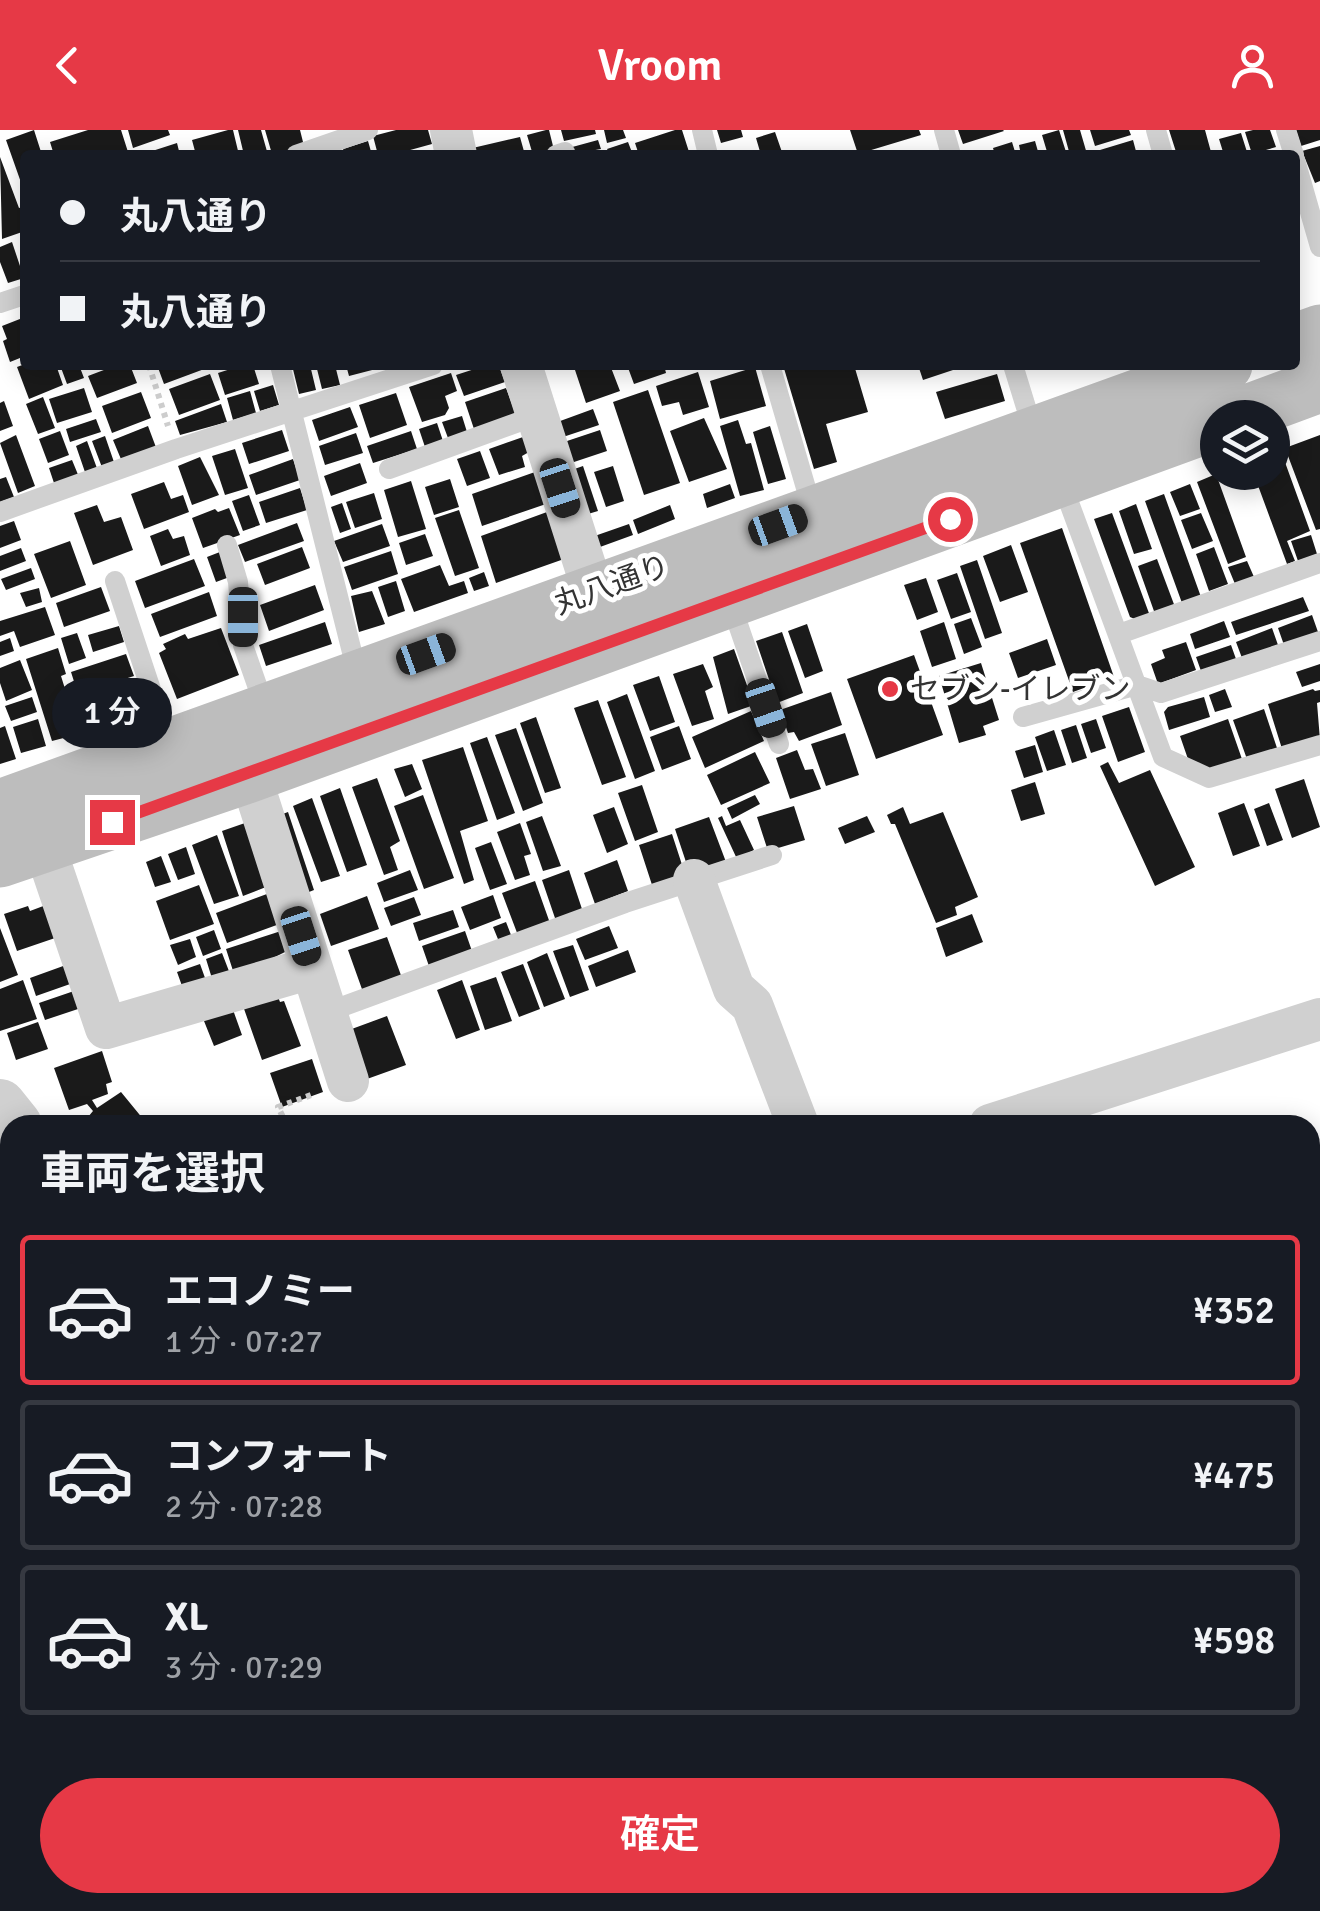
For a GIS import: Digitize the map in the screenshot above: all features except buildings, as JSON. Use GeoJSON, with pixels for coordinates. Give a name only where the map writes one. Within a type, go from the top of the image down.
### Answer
{"type":"FeatureCollection","features":[{"type":"Feature","properties":{"kind":"main road","name":"丸八通り"},"geometry":{"type":"LineString","coordinates":[[0,806],[359,678],[602,618],[730,600],[1047,456],[1213,370]]}},
{"type":"Feature","properties":{"kind":"main road"},"geometry":{"type":"LineString","coordinates":[[1280,400],[1320,385]]}},
{"type":"Feature","properties":{"kind":"main road","name":"丸八通り"},"geometry":{"type":"LineString","coordinates":[[22,852],[250,774],[602,618],[814,512],[1047,456],[1200,426]]}},
{"type":"Feature","properties":{"kind":"street"},"geometry":{"type":"LineString","coordinates":[[523,370],[602,618]]}},
{"type":"Feature","properties":{"kind":"street"},"geometry":{"type":"LineString","coordinates":[[250,774],[348,1081]]}},
{"type":"Feature","properties":{"kind":"street"},"geometry":{"type":"LineString","coordinates":[[22,852],[106,1028],[311,968]]}},
{"type":"Feature","properties":{"kind":"street"},"geometry":{"type":"LineString","coordinates":[[694,880],[734,989],[752,1005],[794,1115]]}},
{"type":"Feature","properties":{"kind":"street"},"geometry":{"type":"LineString","coordinates":[[1021,1115],[1320,1019]]}},
{"type":"Feature","properties":{"kind":"lane"},"geometry":{"type":"LineString","coordinates":[[310,150],[368,130]]}},
{"type":"Feature","properties":{"kind":"lane"},"geometry":{"type":"LineString","coordinates":[[1300,179],[1320,248]]}},
{"type":"Feature","properties":{"kind":"lane"},"geometry":{"type":"LineString","coordinates":[[281,370],[359,678]]}},
{"type":"Feature","properties":{"kind":"lane"},"geometry":{"type":"LineString","coordinates":[[0,512],[176,449],[418,370]]}},
{"type":"Feature","properties":{"kind":"lane"},"geometry":{"type":"LineString","coordinates":[[771,370],[814,512]]}},
{"type":"Feature","properties":{"kind":"lane"},"geometry":{"type":"LineString","coordinates":[[1015,370],[1163,757],[1209,778],[1320,745]]}},
{"type":"Feature","properties":{"kind":"lane"},"geometry":{"type":"LineString","coordinates":[[389,469],[538,415]]}},
{"type":"Feature","properties":{"kind":"lane"},"geometry":{"type":"LineString","coordinates":[[227,545],[238,582],[243,645],[266,711]]}},
{"type":"Feature","properties":{"kind":"lane"},"geometry":{"type":"LineString","coordinates":[[1118,634],[1320,563]]}},
{"type":"Feature","properties":{"kind":"lane"},"geometry":{"type":"LineString","coordinates":[[116,582],[170,746]]}},
{"type":"Feature","properties":{"kind":"lane"},"geometry":{"type":"LineString","coordinates":[[730,600],[778,744]]}},
{"type":"Feature","properties":{"kind":"lane"},"geometry":{"type":"LineString","coordinates":[[1023,717],[1137,685],[1161,693],[1320,641]]}},
{"type":"Feature","properties":{"kind":"lane"},"geometry":{"type":"LineString","coordinates":[[326,1013],[694,880],[772,856]]}},
{"type":"Feature","properties":{"kind":"path"},"geometry":{"type":"LineString","coordinates":[[150,370],[176,449]]}},
{"type":"Feature","properties":{"kind":"path"},"geometry":{"type":"LineString","coordinates":[[282,1115],[278,1106],[348,1081]]}},
{"type":"Feature","properties":{"kind":"place","name":"セブン-イレブン"},"geometry":{"type":"Point","coordinates":[890,689]}},
{"type":"Feature","properties":{"kind":"route"},"geometry":{"type":"LineString","coordinates":[[112,822],[950,519]]}}]}
